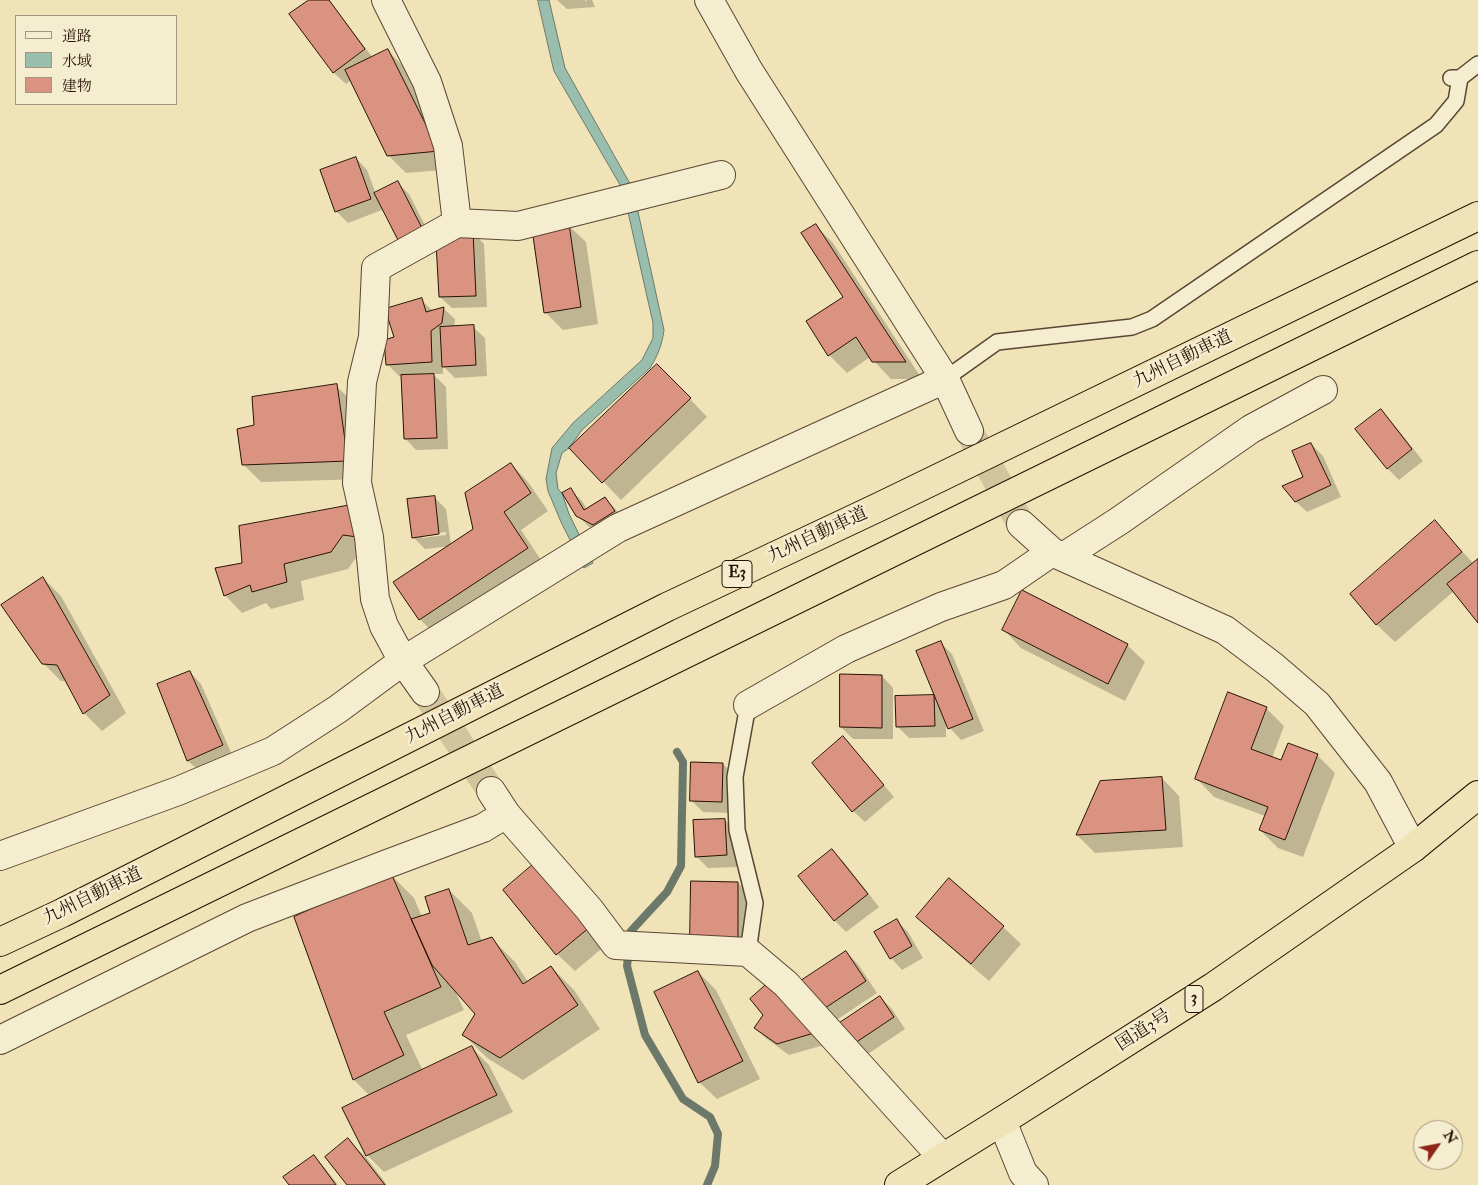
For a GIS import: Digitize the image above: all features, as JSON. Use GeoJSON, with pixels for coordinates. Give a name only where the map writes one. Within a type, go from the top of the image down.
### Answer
{"type":"FeatureCollection","features":[{"type":"Feature","properties":{"kind":"highway","name":"九州自動車道"},"geometry":{"type":"LineString","coordinates":[[0,942],[141,874],[667,607],[881,506],[1478,216]]}},
{"type":"Feature","properties":{"kind":"highway"},"geometry":{"type":"LineString","coordinates":[[0,990],[1478,265]]}},
{"type":"Feature","properties":{"kind":"highway","name":"国道3号"},"geometry":{"type":"LineString","coordinates":[[898,1185],[1213,987],[1413,848],[1478,795]]}},
{"type":"Feature","properties":{"kind":"street"},"geometry":{"type":"LineString","coordinates":[[386,0],[427,82],[448,146],[458,223]]}},
{"type":"Feature","properties":{"kind":"street"},"geometry":{"type":"LineString","coordinates":[[709,0],[749,70],[945,379],[969,431]]}},
{"type":"Feature","properties":{"kind":"street"},"geometry":{"type":"LineString","coordinates":[[424,692],[403,661],[384,626],[375,599],[369,537],[357,484],[362,382],[373,336],[376,268],[458,223],[518,226],[721,175]]}},
{"type":"Feature","properties":{"kind":"street"},"geometry":{"type":"LineString","coordinates":[[0,856],[178,791],[273,751],[338,709],[403,661],[618,528],[945,379]]}},
{"type":"Feature","properties":{"kind":"street"},"geometry":{"type":"LineString","coordinates":[[748,705],[846,649],[941,607],[1004,585],[1119,521],[1251,429],[1323,390]]}},
{"type":"Feature","properties":{"kind":"street"},"geometry":{"type":"LineString","coordinates":[[1021,524],[1058,555],[1225,630],[1274,667],[1317,704],[1372,774],[1413,848]]}},
{"type":"Feature","properties":{"kind":"street"},"geometry":{"type":"LineString","coordinates":[[490,791],[506,814],[588,908],[628,945],[748,952],[786,984],[942,1157]]}},
{"type":"Feature","properties":{"kind":"street"},"geometry":{"type":"LineString","coordinates":[[0,1040],[247,918],[483,828],[506,814]]}},
{"type":"Feature","properties":{"kind":"street"},"geometry":{"type":"LineString","coordinates":[[1002,1121],[1023,1173],[1034,1185]]}},
{"type":"Feature","properties":{"kind":"lane"},"geometry":{"type":"LineString","coordinates":[[945,379],[997,342],[1132,327],[1152,319],[1436,125],[1456,101],[1455,78],[1478,64]]}},
{"type":"Feature","properties":{"kind":"lane"},"geometry":{"type":"LineString","coordinates":[[748,705],[735,777],[738,830],[755,903],[748,952]]}},
{"type":"Feature","properties":{"kind":"water"},"geometry":{"type":"Polygon","coordinates":[[[538,0],[549,0],[565,68],[633,189],[664,330],[659,350],[650,368],[582,430],[569,448],[562,453],[556,473],[558,489],[562,493],[569,514],[593,563],[584,568],[548,491],[546,479],[552,448],[573,423],[642,360],[653,338],[653,323],[623,190],[554,71],[538,0]]]}},
{"type":"Feature","properties":{"kind":"building"},"geometry":{"type":"Polygon","coordinates":[[[309,0],[329,0],[365,49],[333,73],[289,14],[309,0]]]}},
{"type":"Feature","properties":{"kind":"building"},"geometry":{"type":"Polygon","coordinates":[[[388,49],[439,151],[387,156],[345,70],[388,49]]]}},
{"type":"Feature","properties":{"kind":"building"},"geometry":{"type":"Polygon","coordinates":[[[356,157],[371,199],[335,212],[320,170],[356,157]]]}},
{"type":"Feature","properties":{"kind":"building"},"geometry":{"type":"Polygon","coordinates":[[[398,181],[424,232],[400,244],[374,193],[398,181]]]}},
{"type":"Feature","properties":{"kind":"building"},"geometry":{"type":"Polygon","coordinates":[[[569,224],[581,307],[544,313],[532,229],[569,224]]]}},
{"type":"Feature","properties":{"kind":"building"},"geometry":{"type":"Polygon","coordinates":[[[816,224],[906,362],[872,362],[856,337],[828,356],[806,321],[843,297],[801,233],[816,224]]]}},
{"type":"Feature","properties":{"kind":"building"},"geometry":{"type":"Polygon","coordinates":[[[473,231],[476,296],[439,297],[436,242],[473,231]]]}},
{"type":"Feature","properties":{"kind":"building"},"geometry":{"type":"Polygon","coordinates":[[[422,298],[426,312],[444,307],[442,323],[431,331],[432,362],[386,365],[384,340],[394,337],[385,309],[422,298]]]}},
{"type":"Feature","properties":{"kind":"building"},"geometry":{"type":"Polygon","coordinates":[[[474,325],[476,365],[442,367],[440,327],[474,325]]]}},
{"type":"Feature","properties":{"kind":"building"},"geometry":{"type":"Polygon","coordinates":[[[657,364],[691,398],[602,483],[569,448],[657,364]]]}},
{"type":"Feature","properties":{"kind":"building"},"geometry":{"type":"Polygon","coordinates":[[[434,374],[437,438],[404,439],[401,375],[434,374]]]}},
{"type":"Feature","properties":{"kind":"building"},"geometry":{"type":"Polygon","coordinates":[[[337,384],[348,461],[242,465],[237,429],[254,425],[252,397],[337,384]]]}},
{"type":"Feature","properties":{"kind":"building"},"geometry":{"type":"Polygon","coordinates":[[[1381,409],[1412,449],[1387,469],[1355,429],[1381,409]]]}},
{"type":"Feature","properties":{"kind":"building"},"geometry":{"type":"Polygon","coordinates":[[[1311,443],[1331,485],[1295,502],[1282,486],[1303,477],[1292,451],[1311,443]]]}},
{"type":"Feature","properties":{"kind":"building"},"geometry":{"type":"Polygon","coordinates":[[[511,463],[531,493],[504,512],[528,548],[419,620],[393,582],[473,529],[465,493],[511,463]]]}},
{"type":"Feature","properties":{"kind":"building"},"geometry":{"type":"Polygon","coordinates":[[[571,488],[584,510],[605,497],[615,511],[593,525],[576,516],[562,493],[571,488]]]}},
{"type":"Feature","properties":{"kind":"building"},"geometry":{"type":"Polygon","coordinates":[[[435,496],[439,534],[412,538],[407,499],[435,496]]]}},
{"type":"Feature","properties":{"kind":"building"},"geometry":{"type":"Polygon","coordinates":[[[351,505],[364,538],[343,535],[331,552],[284,564],[287,582],[252,592],[250,585],[224,596],[215,568],[242,563],[239,526],[351,505]]]}},
{"type":"Feature","properties":{"kind":"building"},"geometry":{"type":"Polygon","coordinates":[[[1435,520],[1462,552],[1376,625],[1350,594],[1435,520]]]}},
{"type":"Feature","properties":{"kind":"building"},"geometry":{"type":"Polygon","coordinates":[[[1478,559],[1478,623],[1447,584],[1478,559]]]}},
{"type":"Feature","properties":{"kind":"building"},"geometry":{"type":"Polygon","coordinates":[[[43,577],[110,695],[83,714],[57,665],[42,664],[1,605],[43,577]]]}},
{"type":"Feature","properties":{"kind":"building"},"geometry":{"type":"Polygon","coordinates":[[[1022,590],[1128,644],[1108,684],[1002,630],[1022,590]]]}},
{"type":"Feature","properties":{"kind":"building"},"geometry":{"type":"Polygon","coordinates":[[[941,641],[973,719],[948,729],[916,651],[941,641]]]}},
{"type":"Feature","properties":{"kind":"building"},"geometry":{"type":"Polygon","coordinates":[[[190,671],[223,745],[187,761],[157,684],[190,671]]]}},
{"type":"Feature","properties":{"kind":"building"},"geometry":{"type":"Polygon","coordinates":[[[840,674],[882,675],[882,728],[840,727],[840,674]]]}},
{"type":"Feature","properties":{"kind":"building"},"geometry":{"type":"Polygon","coordinates":[[[1228,692],[1267,707],[1251,749],[1281,760],[1288,743],[1318,754],[1285,840],[1259,830],[1268,807],[1195,779],[1228,692]]]}},
{"type":"Feature","properties":{"kind":"building"},"geometry":{"type":"Polygon","coordinates":[[[934,695],[935,726],[896,727],[895,696],[934,695]]]}},
{"type":"Feature","properties":{"kind":"building"},"geometry":{"type":"Polygon","coordinates":[[[843,736],[884,785],[852,812],[812,763],[843,736]]]}},
{"type":"Feature","properties":{"kind":"building"},"geometry":{"type":"Polygon","coordinates":[[[691,762],[723,763],[722,802],[690,801],[691,762]]]}},
{"type":"Feature","properties":{"kind":"building"},"geometry":{"type":"Polygon","coordinates":[[[1162,777],[1166,830],[1076,835],[1100,781],[1162,777]]]}},
{"type":"Feature","properties":{"kind":"building"},"geometry":{"type":"Polygon","coordinates":[[[725,819],[727,855],[695,857],[693,820],[725,819]]]}},
{"type":"Feature","properties":{"kind":"building"},"geometry":{"type":"Polygon","coordinates":[[[832,849],[868,894],[834,921],[798,876],[832,849]]]}},
{"type":"Feature","properties":{"kind":"building"},"geometry":{"type":"Polygon","coordinates":[[[536,862],[590,927],[556,955],[503,890],[536,862]]]}},
{"type":"Feature","properties":{"kind":"building"},"geometry":{"type":"Polygon","coordinates":[[[391,873],[441,987],[384,1012],[404,1055],[353,1080],[294,917],[391,873]]]}},
{"type":"Feature","properties":{"kind":"building"},"geometry":{"type":"Polygon","coordinates":[[[949,878],[1004,926],[971,964],[916,917],[949,878]]]}},
{"type":"Feature","properties":{"kind":"building"},"geometry":{"type":"Polygon","coordinates":[[[691,881],[738,882],[738,941],[690,941],[691,881]]]}},
{"type":"Feature","properties":{"kind":"building"},"geometry":{"type":"Polygon","coordinates":[[[449,889],[468,945],[492,937],[523,984],[551,966],[578,1005],[500,1058],[462,1035],[475,1014],[432,965],[411,919],[430,913],[425,897],[449,889]]]}},
{"type":"Feature","properties":{"kind":"building"},"geometry":{"type":"Polygon","coordinates":[[[897,919],[912,946],[890,959],[874,932],[897,919]]]}},
{"type":"Feature","properties":{"kind":"building"},"geometry":{"type":"Polygon","coordinates":[[[846,951],[866,981],[816,1014],[796,984],[846,951]]]}},
{"type":"Feature","properties":{"kind":"building"},"geometry":{"type":"Polygon","coordinates":[[[698,971],[743,1061],[698,1083],[654,992],[698,971]]]}},
{"type":"Feature","properties":{"kind":"building"},"geometry":{"type":"Polygon","coordinates":[[[769,982],[814,1033],[777,1044],[754,1028],[763,1015],[750,999],[769,982]]]}},
{"type":"Feature","properties":{"kind":"building"},"geometry":{"type":"Polygon","coordinates":[[[880,996],[894,1017],[849,1047],[835,1026],[880,996]]]}},
{"type":"Feature","properties":{"kind":"building"},"geometry":{"type":"Polygon","coordinates":[[[472,1046],[497,1095],[366,1156],[342,1108],[472,1046]]]}},
{"type":"Feature","properties":{"kind":"building"},"geometry":{"type":"Polygon","coordinates":[[[348,1138],[385,1185],[347,1185],[325,1157],[348,1138]]]}},
{"type":"Feature","properties":{"kind":"building"},"geometry":{"type":"Polygon","coordinates":[[[314,1155],[336,1185],[289,1185],[283,1177],[314,1155]]]}},
{"type":"Feature","properties":{"kind":"waterway"},"geometry":{"type":"LineString","coordinates":[[677,752],[683,762],[681,866],[667,892],[631,931],[627,966],[645,1035],[683,1099],[710,1117],[718,1134],[715,1166],[707,1185]]}},
{"type":"Feature","properties":{"kind":"tunnel"},"geometry":{"type":"LineString","coordinates":[[969,431],[1021,524]]}},
{"type":"Feature","properties":{"kind":"tunnel"},"geometry":{"type":"LineString","coordinates":[[425,692],[491,791]]}}]}
